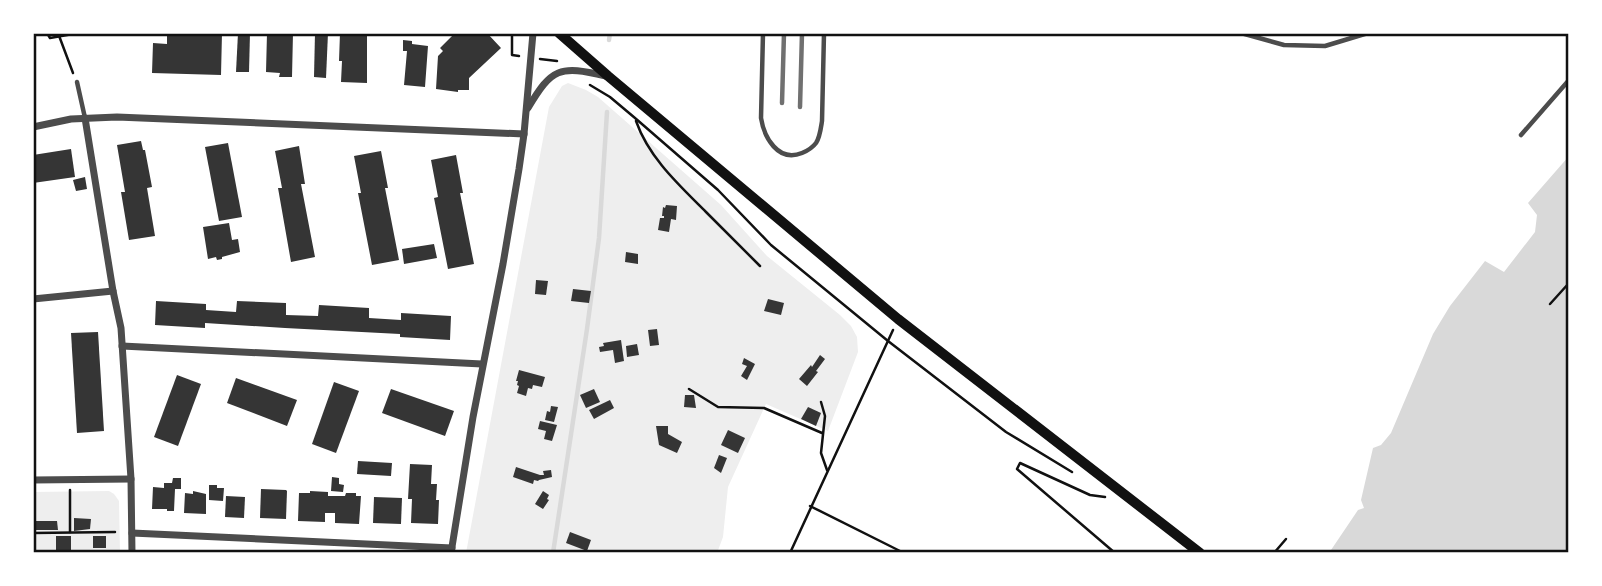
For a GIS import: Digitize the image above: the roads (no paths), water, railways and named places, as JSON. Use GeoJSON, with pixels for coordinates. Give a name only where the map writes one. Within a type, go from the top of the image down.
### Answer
{"type":"FeatureCollection","features":[{"type":"Feature","properties":{"kind":"main road"},"geometry":{"type":"LineString","coordinates":[[559,33],[898,319],[1200,553]]}},
{"type":"Feature","properties":{"kind":"street"},"geometry":{"type":"LineString","coordinates":[[132,533],[451,551],[524,134],[533,33]]}},
{"type":"Feature","properties":{"kind":"street"},"geometry":{"type":"LineString","coordinates":[[526,112],[543,84],[560,71],[578,70],[608,76]]}},
{"type":"Feature","properties":{"kind":"street"},"geometry":{"type":"LineString","coordinates":[[33,127],[71,119],[136,117],[524,134]]}},
{"type":"Feature","properties":{"kind":"street"},"geometry":{"type":"LineString","coordinates":[[85,118],[121,328],[131,479],[132,553]]}},
{"type":"Feature","properties":{"kind":"street"},"geometry":{"type":"LineString","coordinates":[[33,299],[113,291]]}},
{"type":"Feature","properties":{"kind":"street"},"geometry":{"type":"LineString","coordinates":[[122,346],[482,364]]}},
{"type":"Feature","properties":{"kind":"street"},"geometry":{"type":"LineString","coordinates":[[33,480],[131,479]]}},
{"type":"Feature","properties":{"kind":"lane"},"geometry":{"type":"LineString","coordinates":[[763,33],[761,118],[770,143],[787,155],[807,151],[820,135],[824,33]]}},
{"type":"Feature","properties":{"kind":"lane"},"geometry":{"type":"LineString","coordinates":[[1241,33],[1283,45],[1325,46],[1368,33]]}},
{"type":"Feature","properties":{"kind":"lane"},"geometry":{"type":"LineString","coordinates":[[1521,135],[1569,80]]}},
{"type":"Feature","properties":{"kind":"lane"},"geometry":{"type":"LineString","coordinates":[[77,82],[85,118]]}},
{"type":"Feature","properties":{"kind":"waterway"},"geometry":{"type":"LineString","coordinates":[[609,40],[610,33]]}},
{"type":"Feature","properties":{"kind":"waterway"},"geometry":{"type":"LineString","coordinates":[[553,553],[599,238],[607,112]]}},
{"type":"Feature","properties":{"kind":"railway"},"geometry":{"type":"LineString","coordinates":[[782,103],[784,33]]}},
{"type":"Feature","properties":{"kind":"railway"},"geometry":{"type":"LineString","coordinates":[[800,107],[802,33]]}}]}
